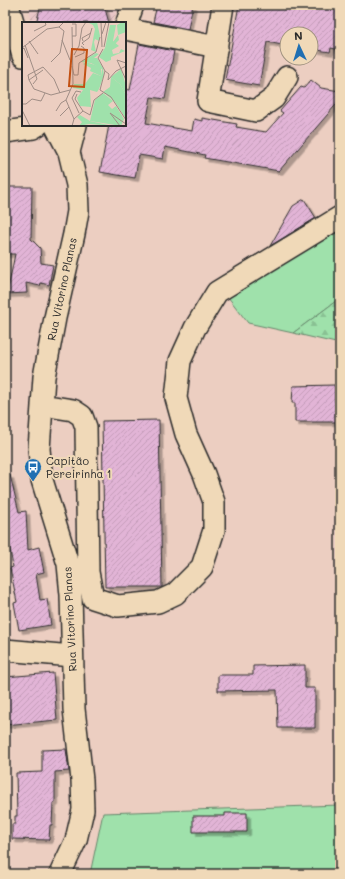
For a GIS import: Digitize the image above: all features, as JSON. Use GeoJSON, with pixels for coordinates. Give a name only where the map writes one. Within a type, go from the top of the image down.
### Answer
{"type":"FeatureCollection","features":[{"type":"Feature","properties":{"kind":"street"},"geometry":{"type":"LineString","coordinates":[[8,5],[22,53]]}},
{"type":"Feature","properties":{"kind":"street"},"geometry":{"type":"LineString","coordinates":[[126,25],[133,5]]}},
{"type":"Feature","properties":{"kind":"street"},"geometry":{"type":"LineString","coordinates":[[223,5],[208,101],[256,111],[274,98],[287,77]]}},
{"type":"Feature","properties":{"kind":"street"},"geometry":{"type":"LineString","coordinates":[[126,28],[217,47]]}},
{"type":"Feature","properties":{"kind":"street"},"geometry":{"type":"LineString","coordinates":[[13,128],[33,128],[36,126]]}},
{"type":"Feature","properties":{"kind":"street","name":"Rua Vitorino Planas"},"geometry":{"type":"LineString","coordinates":[[56,126],[69,152],[77,185],[78,211],[44,377],[38,449],[42,480],[68,564],[71,595],[74,709],[82,780],[83,810],[76,840],[60,874]]}},
{"type":"Feature","properties":{"kind":"street","name":"Rua Vitorino Planas"},"geometry":{"type":"LineString","coordinates":[[69,152],[76,126]]}},
{"type":"Feature","properties":{"kind":"street"},"geometry":{"type":"LineString","coordinates":[[42,405],[73,410],[82,416],[86,427],[88,572],[93,598],[118,606],[158,602],[175,594],[202,567],[214,530],[214,502],[204,474],[186,434],[176,398],[180,361],[195,328],[217,292],[340,217]]}},
{"type":"Feature","properties":{"kind":"street"},"geometry":{"type":"LineString","coordinates":[[5,650],[72,656]]}},
{"type":"Feature","properties":{"kind":"shaded area"},"geometry":{"type":"Polygon","coordinates":[[[29,5],[119,5],[112,22],[31,22],[29,5]]]}},
{"type":"Feature","properties":{"kind":"green space"},"geometry":{"type":"Polygon","coordinates":[[[340,227],[340,298],[293,333],[248,323],[228,297],[340,227]]]}},
{"type":"Feature","properties":{"kind":"green space"},"geometry":{"type":"Polygon","coordinates":[[[340,298],[340,344],[293,333],[340,298]]]}},
{"type":"Feature","properties":{"kind":"green space"},"geometry":{"type":"Polygon","coordinates":[[[340,805],[340,874],[90,874],[103,813],[340,805]]]}},
{"type":"Feature","properties":{"kind":"building"},"geometry":{"type":"Polygon","coordinates":[[[41,5],[104,5],[109,22],[36,22],[41,5]]]}},
{"type":"Feature","properties":{"kind":"building"},"geometry":{"type":"Polygon","coordinates":[[[157,5],[193,5],[188,29],[153,22],[157,5]]]}},
{"type":"Feature","properties":{"kind":"building"},"geometry":{"type":"Polygon","coordinates":[[[239,5],[339,5],[337,13],[340,13],[340,50],[331,48],[330,52],[319,50],[319,26],[279,26],[279,44],[267,42],[259,86],[225,80],[239,5]]]}},
{"type":"Feature","properties":{"kind":"building"},"geometry":{"type":"Polygon","coordinates":[[[139,44],[174,51],[165,99],[151,97],[146,123],[192,131],[194,119],[202,121],[202,118],[237,124],[236,127],[266,132],[283,113],[280,111],[301,87],[304,88],[311,80],[321,88],[340,91],[340,100],[279,171],[204,158],[205,155],[165,147],[163,159],[139,155],[135,178],[100,172],[109,126],[126,126],[126,89],[130,90],[139,44]]]}},
{"type":"Feature","properties":{"kind":"building"},"geometry":{"type":"Polygon","coordinates":[[[5,187],[32,187],[31,239],[40,248],[41,263],[53,265],[49,285],[41,283],[40,286],[26,283],[27,293],[7,294],[15,254],[5,254],[5,187]]]}},
{"type":"Feature","properties":{"kind":"building"},"geometry":{"type":"Polygon","coordinates":[[[304,199],[316,218],[270,246],[293,206],[304,199]]]}},
{"type":"Feature","properties":{"kind":"building"},"geometry":{"type":"Polygon","coordinates":[[[335,385],[335,402],[340,402],[340,422],[295,422],[295,403],[292,403],[293,386],[335,385]]]}},
{"type":"Feature","properties":{"kind":"building"},"geometry":{"type":"Polygon","coordinates":[[[159,420],[162,587],[105,587],[102,421],[159,420]]]}},
{"type":"Feature","properties":{"kind":"building"},"geometry":{"type":"Polygon","coordinates":[[[10,475],[19,512],[26,511],[28,550],[39,547],[44,572],[36,574],[40,600],[47,599],[51,625],[19,630],[14,603],[17,602],[10,568],[13,567],[8,538],[5,538],[5,476],[10,475]]]}},
{"type":"Feature","properties":{"kind":"building"},"geometry":{"type":"Polygon","coordinates":[[[305,665],[305,688],[315,688],[315,728],[278,728],[277,690],[218,691],[218,675],[253,675],[253,666],[305,665]]]}},
{"type":"Feature","properties":{"kind":"building"},"geometry":{"type":"Polygon","coordinates":[[[53,673],[57,720],[5,725],[5,677],[53,673]]]}},
{"type":"Feature","properties":{"kind":"building"},"geometry":{"type":"Polygon","coordinates":[[[66,749],[69,771],[55,772],[55,802],[53,803],[52,825],[50,825],[49,840],[12,839],[12,824],[15,824],[15,816],[17,816],[16,773],[42,772],[42,750],[66,749]]]}},
{"type":"Feature","properties":{"kind":"building"},"geometry":{"type":"Polygon","coordinates":[[[225,813],[247,813],[247,832],[193,832],[193,816],[225,816],[225,813]]]}},
{"type":"Feature","properties":{"kind":"place","name":"Capitão Pereirinha 1"},"geometry":{"type":"Point","coordinates":[33,482]}}]}
